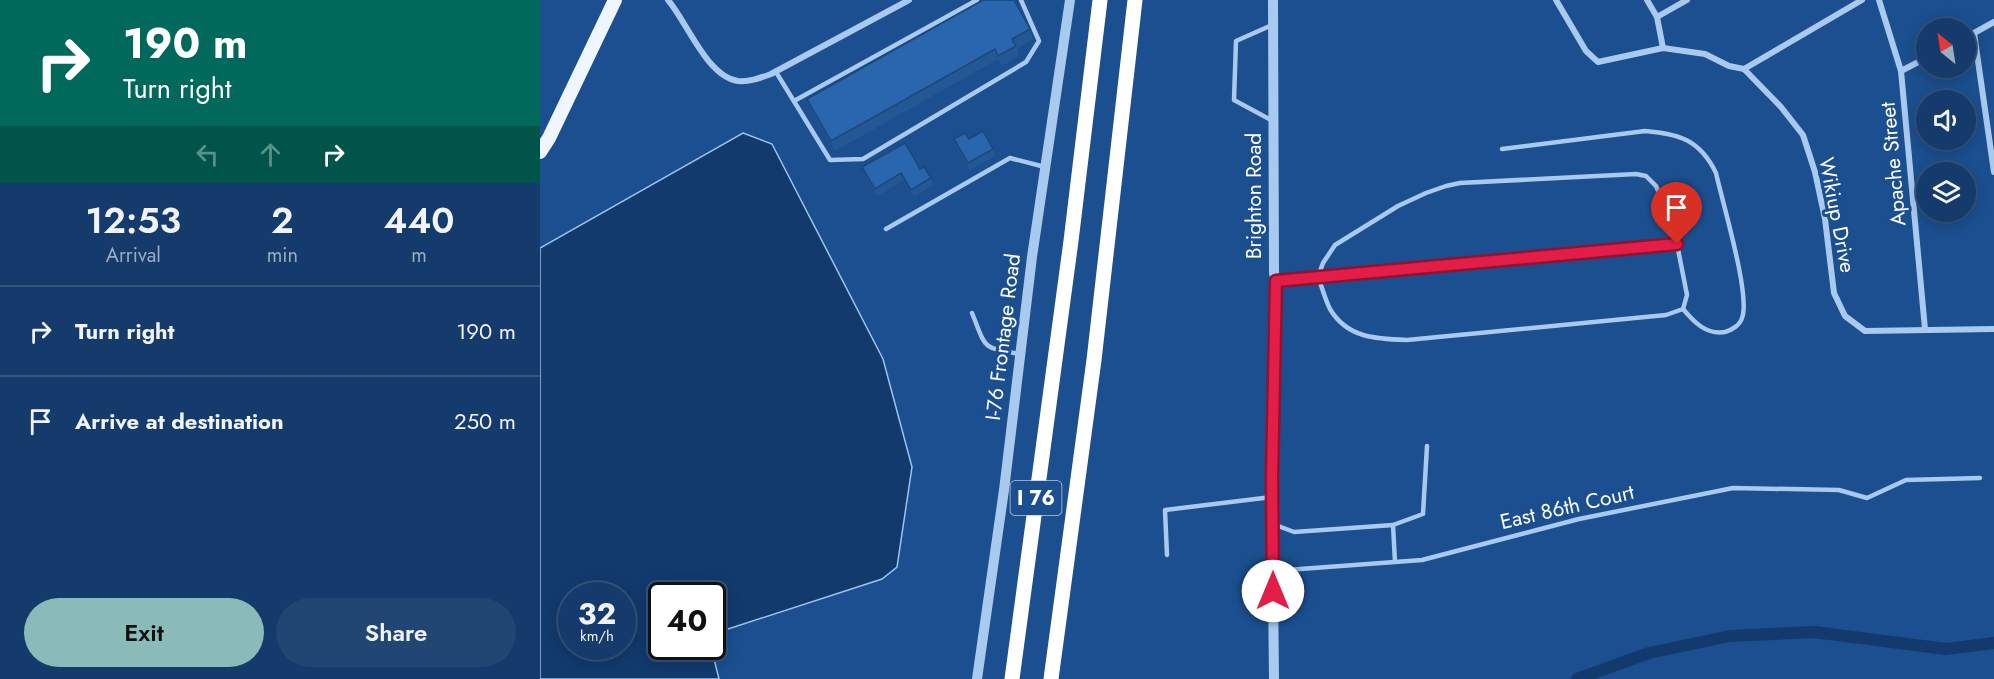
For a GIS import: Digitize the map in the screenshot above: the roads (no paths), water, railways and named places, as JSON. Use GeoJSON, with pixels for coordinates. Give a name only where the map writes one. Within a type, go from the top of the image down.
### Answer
{"type":"FeatureCollection","features":[{"type":"Feature","properties":{"kind":"highway","name":"I 76"},"geometry":{"type":"LineString","coordinates":[[1012,679],[1101,0]]}},
{"type":"Feature","properties":{"kind":"highway","name":"I 76"},"geometry":{"type":"LineString","coordinates":[[1051,679],[1094,360],[1135,0]]}},
{"type":"Feature","properties":{"kind":"highway"},"geometry":{"type":"LineString","coordinates":[[1131,34],[1144,0]]}},
{"type":"Feature","properties":{"kind":"main road"},"geometry":{"type":"LineString","coordinates":[[540,152],[549,138],[615,0]]}},
{"type":"Feature","properties":{"kind":"street"},"geometry":{"type":"LineString","coordinates":[[668,0],[710,63],[723,75],[736,81],[753,81],[776,72],[909,0]]}},
{"type":"Feature","properties":{"kind":"street","name":"I-76 Frontage Road"},"geometry":{"type":"LineString","coordinates":[[977,679],[1004,490],[1045,167],[1070,0]]}},
{"type":"Feature","properties":{"kind":"street","name":"Brighton Road"},"geometry":{"type":"LineString","coordinates":[[1273,0],[1274,273],[1276,281],[1272,497],[1274,679]]}},
{"type":"Feature","properties":{"kind":"street","name":"Wikiup Drive"},"geometry":{"type":"LineString","coordinates":[[1556,0],[1586,51],[1598,62],[1664,48],[1705,54],[1729,66],[1744,69],[1781,107],[1803,135],[1815,172],[1823,210],[1834,293],[1845,316],[1865,331],[1994,329]]}},
{"type":"Feature","properties":{"kind":"street"},"geometry":{"type":"LineString","coordinates":[[1647,0],[1657,17],[1664,48]]}},
{"type":"Feature","properties":{"kind":"street"},"geometry":{"type":"LineString","coordinates":[[1657,17],[1687,0]]}},
{"type":"Feature","properties":{"kind":"street"},"geometry":{"type":"LineString","coordinates":[[1744,69],[1862,0]]}},
{"type":"Feature","properties":{"kind":"street","name":"Apache Street"},"geometry":{"type":"LineString","coordinates":[[1879,0],[1901,71],[1925,329]]}},
{"type":"Feature","properties":{"kind":"street"},"geometry":{"type":"LineString","coordinates":[[1976,32],[1994,22]]}},
{"type":"Feature","properties":{"kind":"street"},"geometry":{"type":"LineString","coordinates":[[1976,47],[1994,172]]}},
{"type":"Feature","properties":{"kind":"street"},"geometry":{"type":"LineString","coordinates":[[1901,71],[1916,63]]}},
{"type":"Feature","properties":{"kind":"lane"},"geometry":{"type":"LineString","coordinates":[[794,101],[977,0]]}},
{"type":"Feature","properties":{"kind":"lane"},"geometry":{"type":"LineString","coordinates":[[776,72],[830,160],[863,159],[1026,62],[1039,41],[1021,0]]}},
{"type":"Feature","properties":{"kind":"lane"},"geometry":{"type":"LineString","coordinates":[[1272,25],[1236,41],[1234,100],[1274,122]]}},
{"type":"Feature","properties":{"kind":"lane"},"geometry":{"type":"LineString","coordinates":[[1502,149],[1645,131],[1680,137],[1700,149],[1716,173],[1745,304],[1743,318],[1738,326],[1727,332],[1713,332],[1695,324],[1683,309]]}},
{"type":"Feature","properties":{"kind":"lane"},"geometry":{"type":"LineString","coordinates":[[886,229],[1010,158],[1045,167]]}},
{"type":"Feature","properties":{"kind":"lane"},"geometry":{"type":"LineString","coordinates":[[1636,174],[1646,176],[1656,186],[1666,209],[1677,244],[1687,295],[1683,309],[1666,315],[1407,340],[1377,339],[1360,336],[1347,328],[1331,309],[1318,277],[1323,263],[1335,245],[1364,225],[1426,192],[1460,183],[1636,174]]}},
{"type":"Feature","properties":{"kind":"lane"},"geometry":{"type":"LineString","coordinates":[[1276,281],[1677,244]]}},
{"type":"Feature","properties":{"kind":"lane"},"geometry":{"type":"LineString","coordinates":[[972,313],[985,345],[991,349],[1020,354]]}},
{"type":"Feature","properties":{"kind":"lane"},"geometry":{"type":"LineString","coordinates":[[1273,525],[1294,532],[1393,525],[1424,514],[1427,446]]}},
{"type":"Feature","properties":{"kind":"lane","name":"East 86th Court"},"geometry":{"type":"LineString","coordinates":[[1273,572],[1422,560],[1579,519],[1734,488],[1839,490],[1867,498],[1906,480],[1980,478]]}},
{"type":"Feature","properties":{"kind":"lane"},"geometry":{"type":"LineString","coordinates":[[1167,555],[1165,510],[1272,497]]}},
{"type":"Feature","properties":{"kind":"lane"},"geometry":{"type":"LineString","coordinates":[[1393,525],[1395,562]]}},
{"type":"Feature","properties":{"kind":"water"},"geometry":{"type":"Polygon","coordinates":[[[743,133],[772,144],[883,359],[912,467],[897,567],[882,579],[726,630],[726,582],[648,582],[648,660],[714,660],[719,679],[540,679],[540,248],[743,133]]]}},
{"type":"Feature","properties":{"kind":"waterway"},"geometry":{"type":"LineString","coordinates":[[1577,679],[1649,653],[1730,636],[1814,632],[1946,649],[1994,643]]}}]}
